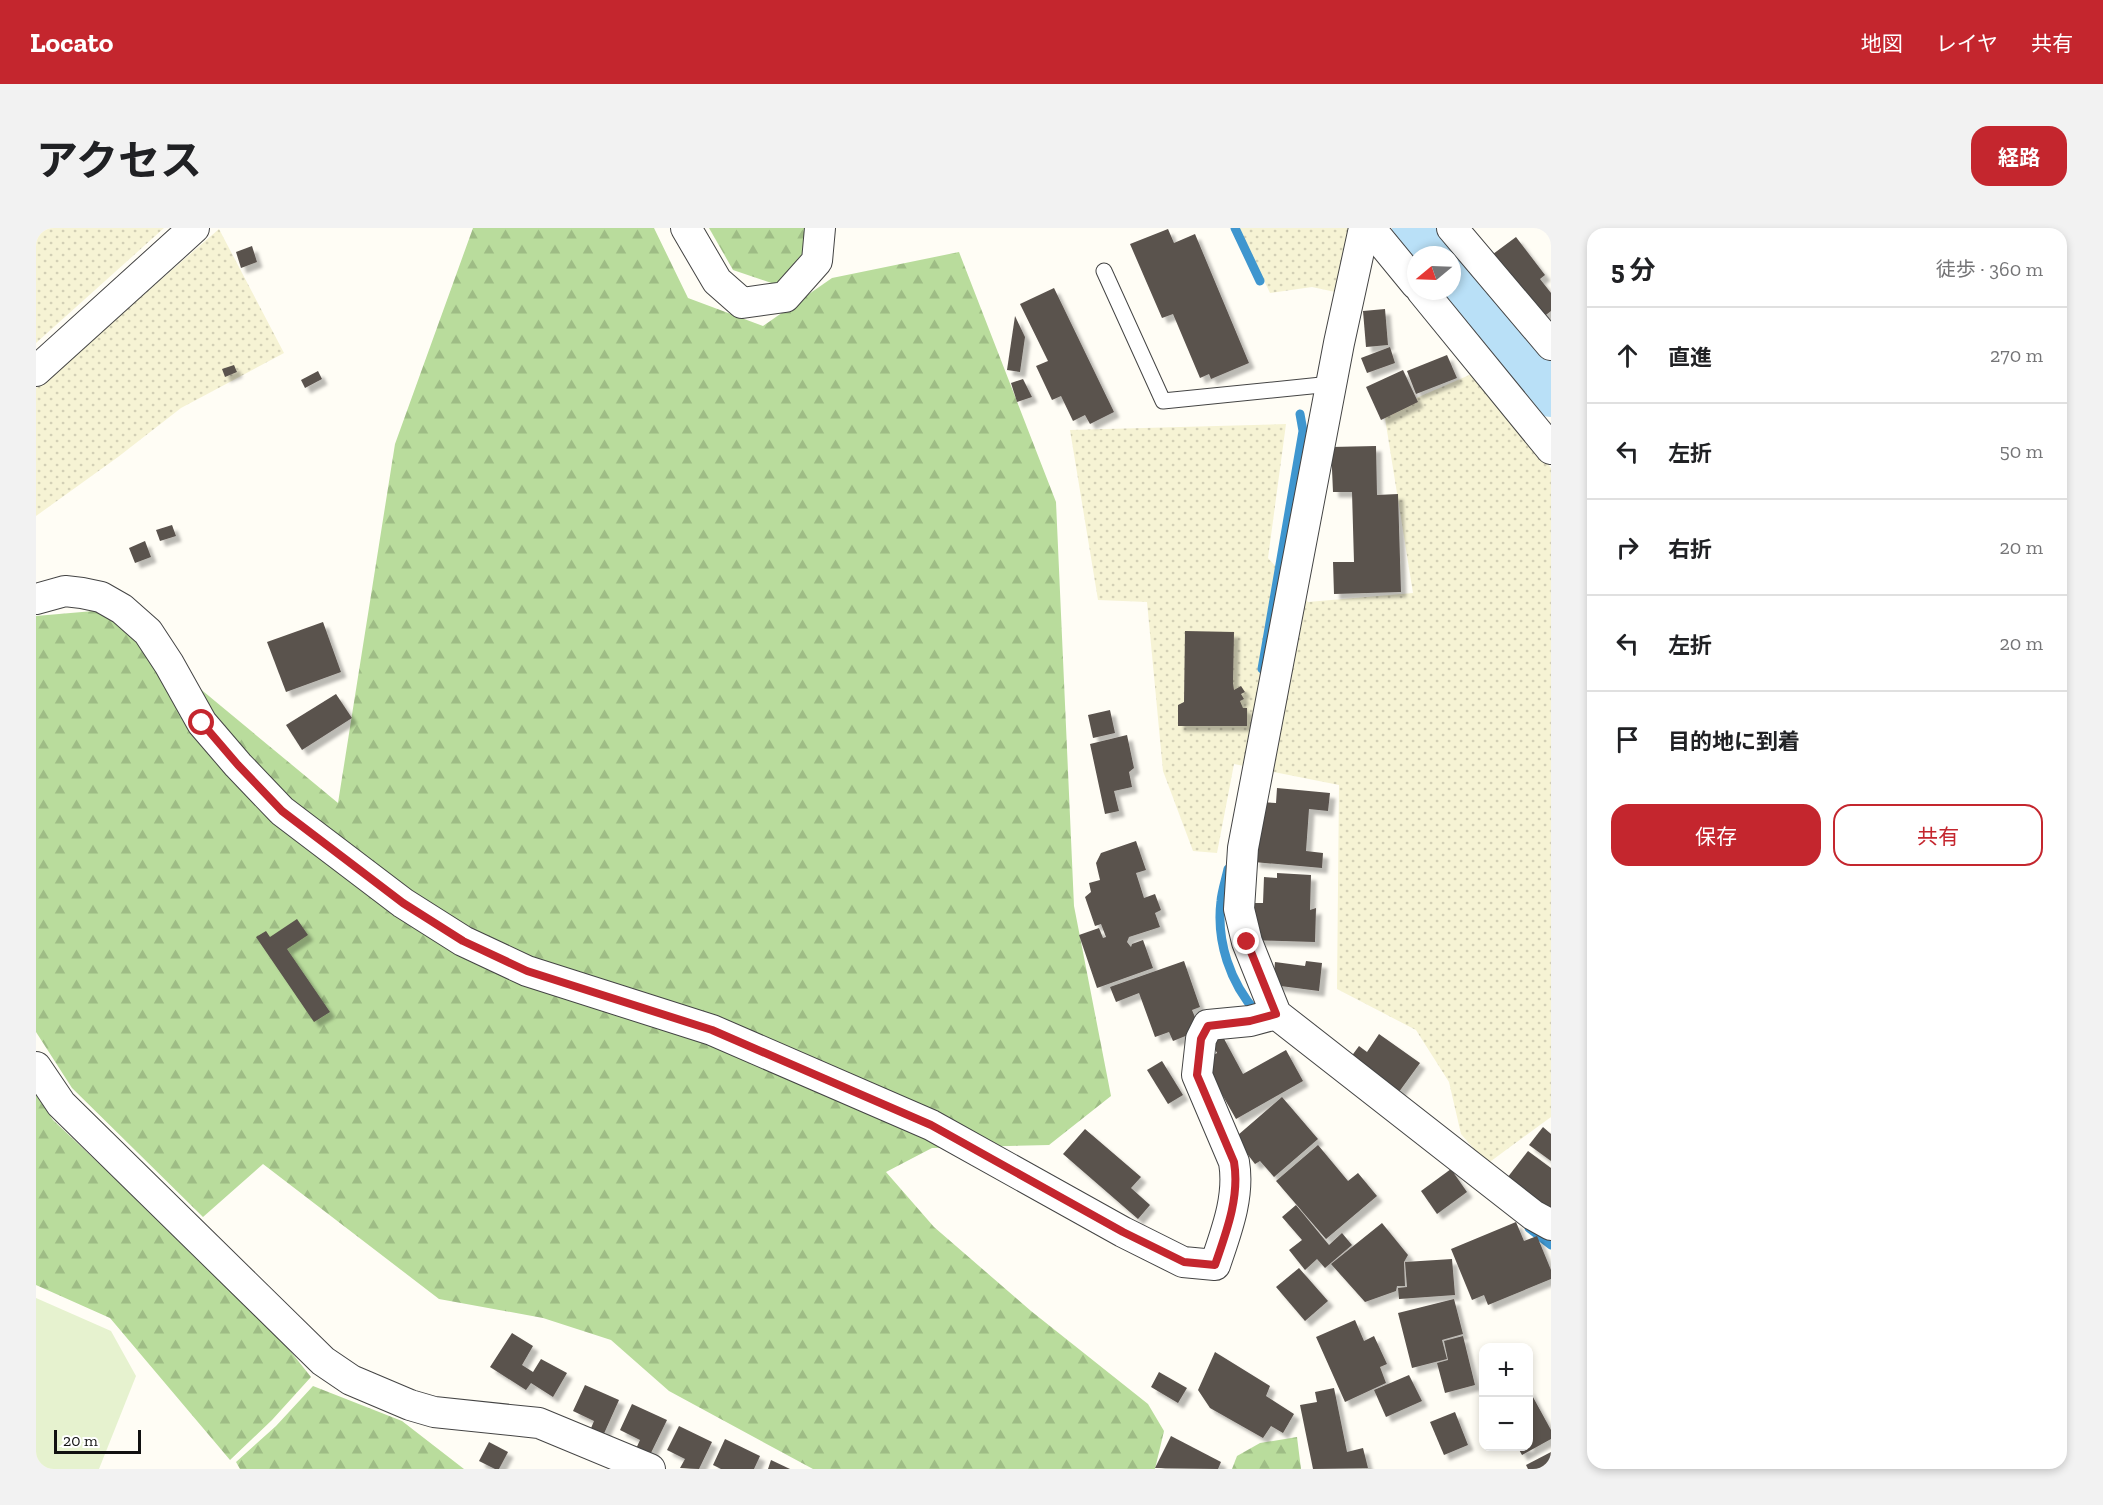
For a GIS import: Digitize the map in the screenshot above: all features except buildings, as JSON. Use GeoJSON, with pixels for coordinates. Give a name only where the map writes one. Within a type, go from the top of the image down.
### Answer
{"type":"FeatureCollection","features":[{"type":"Feature","properties":{"kind":"street"},"geometry":{"type":"LineString","coordinates":[[36,371],[194,228]]}},
{"type":"Feature","properties":{"kind":"street"},"geometry":{"type":"LineString","coordinates":[[686,228],[717,281],[742,303],[785,297],[817,261],[820,228]]}},
{"type":"Feature","properties":{"kind":"street"},"geometry":{"type":"LineString","coordinates":[[1364,228],[1331,384],[1243,848],[1239,909],[1263,1017],[1533,1215],[1551,1225]]}},
{"type":"Feature","properties":{"kind":"street"},"geometry":{"type":"LineString","coordinates":[[1370,228],[1407,273]]}},
{"type":"Feature","properties":{"kind":"street"},"geometry":{"type":"LineString","coordinates":[[1452,228],[1551,345]]}},
{"type":"Feature","properties":{"kind":"street"},"geometry":{"type":"LineString","coordinates":[[1429,300],[1551,449]]}},
{"type":"Feature","properties":{"kind":"street"},"geometry":{"type":"LineString","coordinates":[[36,599],[65,591],[82,592],[101,597],[122,609],[148,632],[202,723],[282,811],[403,903],[463,941],[527,971],[712,1030],[931,1125],[1123,1232],[1184,1262],[1215,1265],[1231,1216],[1236,1174],[1234,1162],[1197,1075],[1201,1039],[1208,1026],[1263,1017]]}},
{"type":"Feature","properties":{"kind":"street"},"geometry":{"type":"LineString","coordinates":[[36,1067],[61,1104],[323,1361],[351,1380],[410,1405],[434,1412],[539,1423],[650,1469]]}},
{"type":"Feature","properties":{"kind":"lane"},"geometry":{"type":"LineString","coordinates":[[1104,271],[1164,401],[1331,384]]}},
{"type":"Feature","properties":{"kind":"shaded area"},"geometry":{"type":"Polygon","coordinates":[[[36,228],[164,228],[36,343],[36,228]]]}},
{"type":"Feature","properties":{"kind":"shaded area"},"geometry":{"type":"Polygon","coordinates":[[[1239,228],[1351,228],[1340,293],[1312,287],[1270,293],[1239,228]]]}},
{"type":"Feature","properties":{"kind":"shaded area"},"geometry":{"type":"Polygon","coordinates":[[[219,229],[284,353],[181,408],[36,516],[36,388],[219,229]]]}},
{"type":"Feature","properties":{"kind":"shaded area"},"geometry":{"type":"Polygon","coordinates":[[[1474,373],[1551,468],[1551,1117],[1487,1164],[1461,1134],[1449,1082],[1416,1030],[1337,989],[1339,785],[1234,764],[1217,853],[1193,851],[1163,771],[1147,602],[1098,600],[1070,430],[1286,424],[1268,558],[1308,602],[1413,593],[1384,412],[1474,373]]]}},
{"type":"Feature","properties":{"kind":"green space"},"geometry":{"type":"Polygon","coordinates":[[[473,228],[654,228],[688,298],[763,326],[832,278],[959,252],[1056,502],[1074,906],[1111,1096],[1049,1145],[932,1148],[886,1172],[934,1227],[1031,1311],[1148,1404],[1164,1431],[1155,1469],[813,1469],[669,1391],[611,1340],[543,1318],[439,1299],[263,1164],[203,1217],[72,1088],[36,1032],[36,616],[105,610],[338,803],[395,444],[473,228]]]}},
{"type":"Feature","properties":{"kind":"green space"},"geometry":{"type":"Polygon","coordinates":[[[709,228],[811,228],[809,242],[783,287],[733,270],[709,228]]]}},
{"type":"Feature","properties":{"kind":"green space"},"geometry":{"type":"Polygon","coordinates":[[[36,1095],[53,1120],[267,1322],[311,1377],[272,1420],[230,1460],[110,1318],[36,1285],[36,1095]]]}},
{"type":"Feature","properties":{"kind":"green space"},"geometry":{"type":"Polygon","coordinates":[[[36,1298],[111,1331],[136,1376],[99,1469],[36,1469],[36,1298]]]}},
{"type":"Feature","properties":{"kind":"green space"},"geometry":{"type":"Polygon","coordinates":[[[313,1386],[402,1421],[464,1469],[240,1469],[236,1462],[276,1426],[313,1386]]]}},
{"type":"Feature","properties":{"kind":"green space"},"geometry":{"type":"Polygon","coordinates":[[[1297,1437],[1301,1469],[1232,1469],[1237,1456],[1260,1443],[1297,1437]]]}},
{"type":"Feature","properties":{"kind":"waterway"},"geometry":{"type":"LineString","coordinates":[[1235,228],[1260,281]]}},
{"type":"Feature","properties":{"kind":"waterway"},"geometry":{"type":"LineString","coordinates":[[1418,228],[1433,246]]}},
{"type":"Feature","properties":{"kind":"waterway"},"geometry":{"type":"LineString","coordinates":[[1461,281],[1551,391]]}},
{"type":"Feature","properties":{"kind":"waterway"},"geometry":{"type":"LineString","coordinates":[[1262,669],[1303,431],[1300,414]]}},
{"type":"Feature","properties":{"kind":"waterway"},"geometry":{"type":"LineString","coordinates":[[1228,869],[1220,916],[1223,946],[1232,975],[1257,1013]]}},
{"type":"Feature","properties":{"kind":"waterway"},"geometry":{"type":"LineString","coordinates":[[1529,1228],[1551,1245]]}},
{"type":"Feature","properties":{"kind":"route"},"geometry":{"type":"LineString","coordinates":[[202,723],[282,811],[403,903],[463,941],[527,971],[712,1030],[931,1125],[1123,1232],[1184,1262],[1215,1265],[1231,1216],[1235,1188],[1234,1162],[1197,1075],[1201,1039],[1208,1026],[1250,1021],[1276,1014],[1247,942]]}}]}
